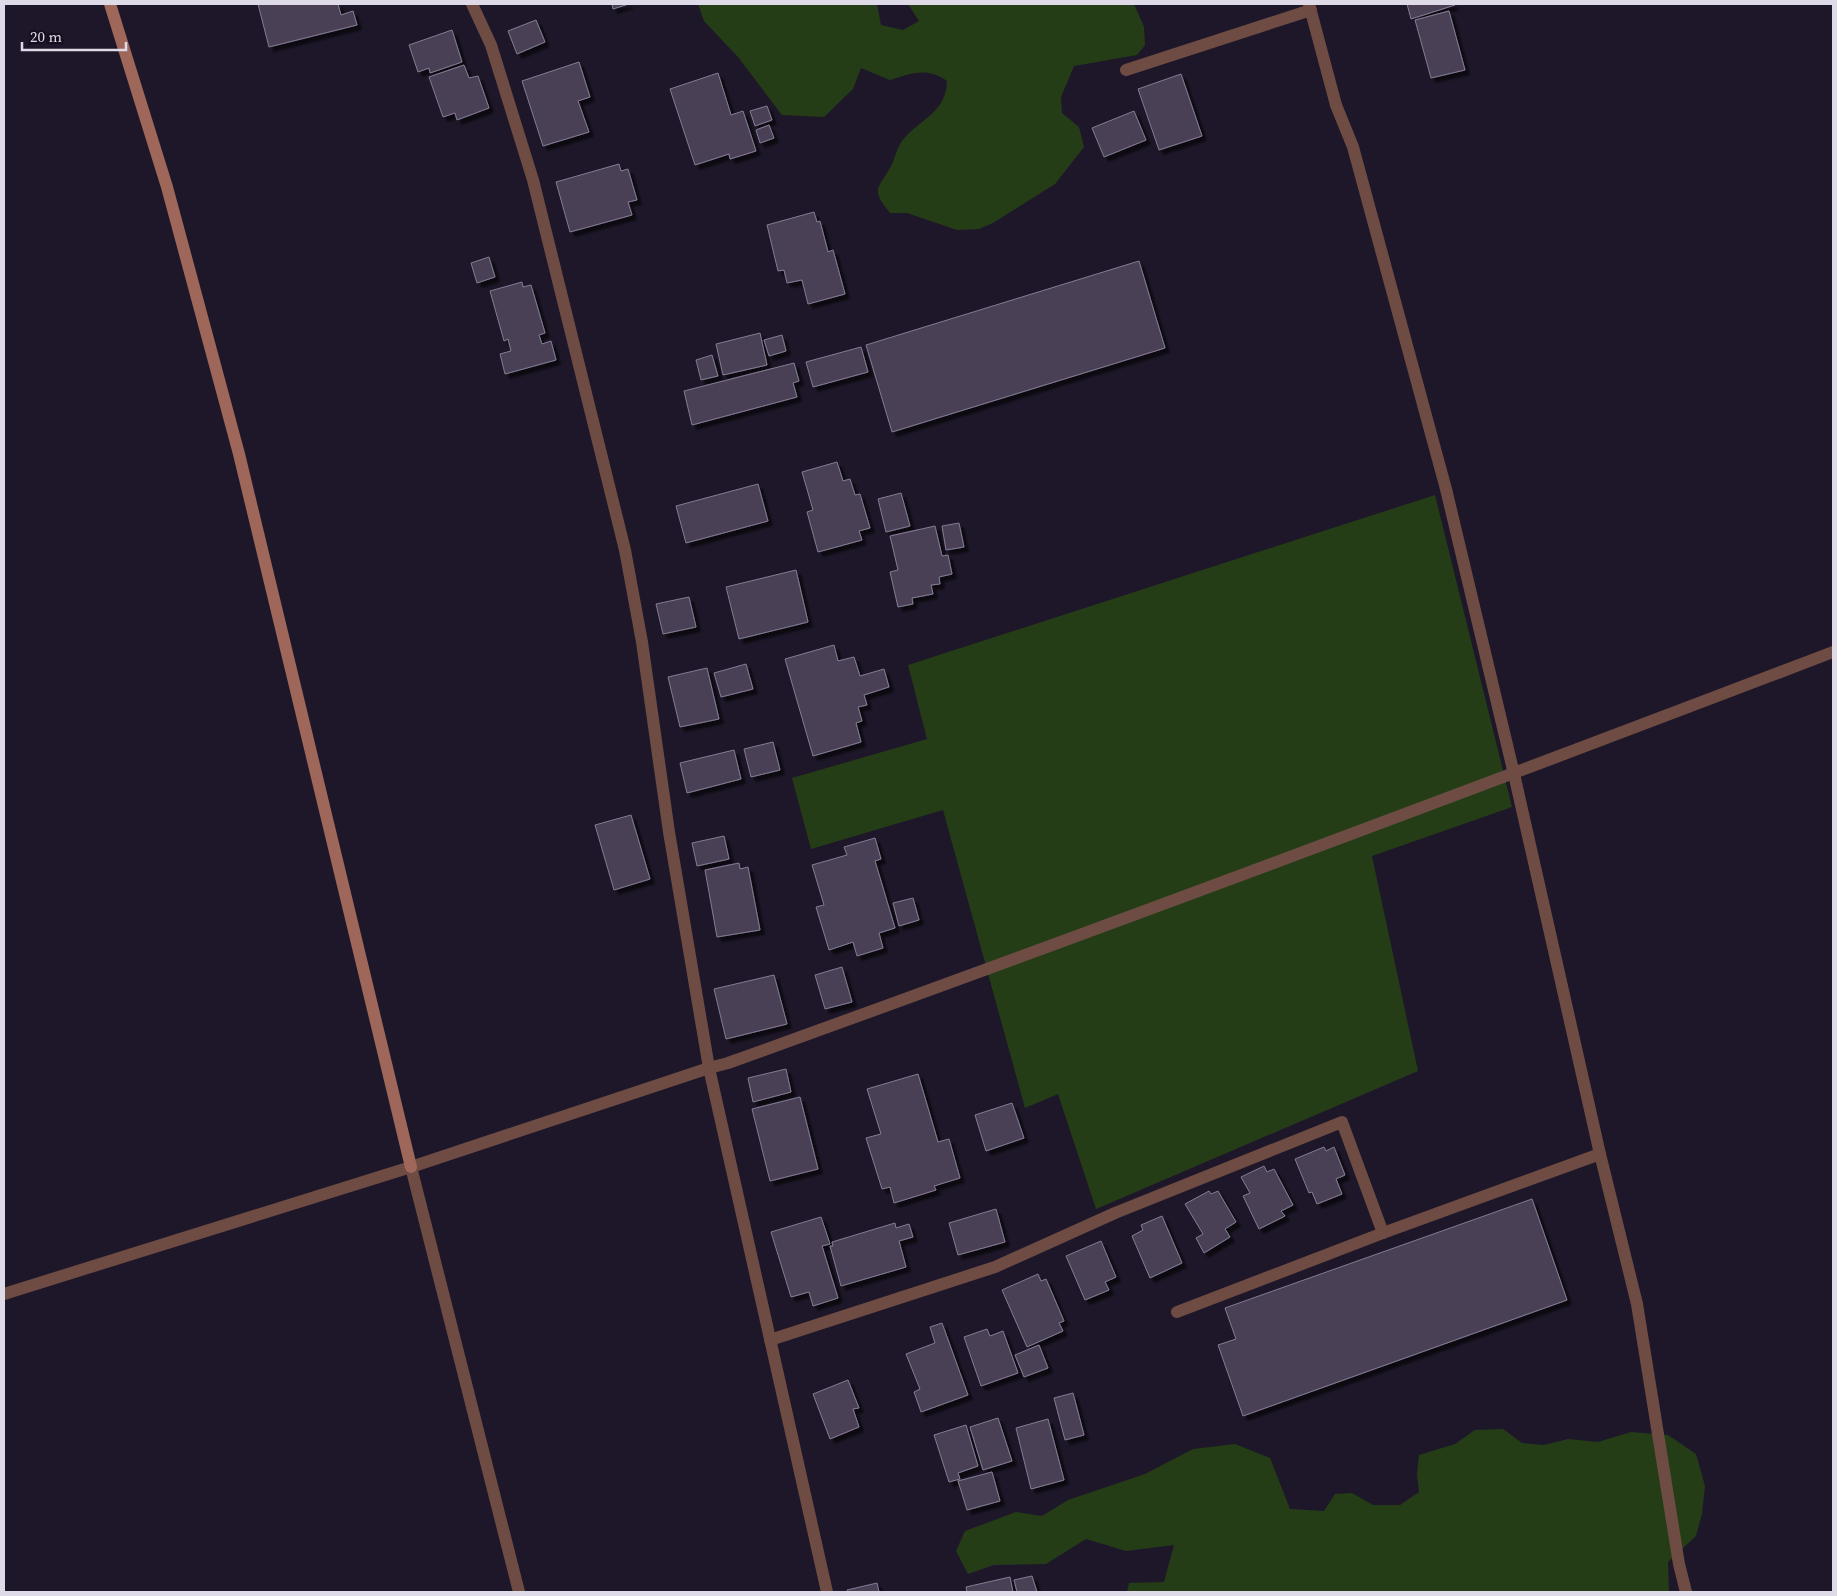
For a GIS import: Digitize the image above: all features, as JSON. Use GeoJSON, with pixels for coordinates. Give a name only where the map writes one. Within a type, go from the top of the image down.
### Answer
{"type":"FeatureCollection","features":[{"type":"Feature","properties":{"kind":"street"},"geometry":{"type":"LineString","coordinates":[[110,4],[167,187],[239,454],[411,1167],[519,1592]]}},
{"type":"Feature","properties":{"kind":"street"},"geometry":{"type":"LineString","coordinates":[[472,4],[491,45],[533,180],[625,550],[642,642],[669,832],[709,1068],[826,1592]]}},
{"type":"Feature","properties":{"kind":"street"},"geometry":{"type":"LineString","coordinates":[[1126,70],[1310,7],[1336,105],[1353,147],[1443,479],[1514,774],[1600,1154],[1637,1304],[1679,1564],[1686,1592]]}},
{"type":"Feature","properties":{"kind":"street"},"geometry":{"type":"LineString","coordinates":[[4,1294],[411,1167],[709,1068],[728,1064],[1514,774],[1833,652]]}},
{"type":"Feature","properties":{"kind":"street"},"geometry":{"type":"LineString","coordinates":[[770,1340],[995,1267],[1115,1213],[1342,1122],[1382,1234]]}},
{"type":"Feature","properties":{"kind":"street"},"geometry":{"type":"LineString","coordinates":[[1177,1312],[1600,1154]]}},
{"type":"Feature","properties":{"kind":"green space"},"geometry":{"type":"Polygon","coordinates":[[[698,4],[877,4],[881,25],[903,30],[919,21],[908,4],[1134,4],[1144,27],[1145,45],[1137,55],[1074,66],[1061,97],[1062,113],[1079,127],[1084,147],[1055,184],[993,223],[979,229],[957,230],[907,213],[890,213],[878,193],[878,189],[891,166],[900,144],[909,133],[937,109],[942,101],[947,81],[933,74],[926,73],[912,74],[890,80],[861,68],[853,89],[824,117],[782,115],[738,57],[704,21],[698,4]]]}},
{"type":"Feature","properties":{"kind":"green space"},"geometry":{"type":"Polygon","coordinates":[[[1435,495],[1512,807],[1372,856],[1418,1071],[1096,1209],[1058,1094],[1025,1108],[943,810],[811,849],[792,778],[927,739],[908,665],[1435,495]]]}},
{"type":"Feature","properties":{"kind":"green space"},"geometry":{"type":"Polygon","coordinates":[[[1503,1429],[1522,1443],[1544,1445],[1568,1439],[1598,1442],[1631,1432],[1668,1435],[1696,1454],[1705,1486],[1702,1514],[1696,1536],[1668,1562],[1669,1592],[1127,1592],[1129,1583],[1164,1582],[1174,1545],[1126,1551],[1086,1539],[1046,1564],[994,1565],[968,1574],[956,1551],[965,1531],[1016,1512],[1042,1516],[1068,1500],[1145,1474],[1193,1449],[1235,1444],[1270,1458],[1290,1509],[1324,1511],[1335,1494],[1352,1493],[1373,1505],[1400,1505],[1419,1492],[1417,1475],[1419,1455],[1455,1444],[1475,1430],[1503,1429]]]}},
{"type":"Feature","properties":{"kind":"building"},"geometry":{"type":"Polygon","coordinates":[[[258,4],[338,4],[341,15],[353,11],[357,25],[269,47],[258,4]]]}},
{"type":"Feature","properties":{"kind":"building"},"geometry":{"type":"Polygon","coordinates":[[[612,4],[629,4],[613,9],[612,4]]]}},
{"type":"Feature","properties":{"kind":"building"},"geometry":{"type":"Polygon","coordinates":[[[1407,4],[1454,4],[1455,5],[1411,19],[1407,4]]]}},
{"type":"Feature","properties":{"kind":"building"},"geometry":{"type":"Polygon","coordinates":[[[1449,11],[1465,70],[1431,78],[1415,20],[1449,11]]]}},
{"type":"Feature","properties":{"kind":"building"},"geometry":{"type":"Polygon","coordinates":[[[536,20],[545,42],[517,54],[508,31],[536,20]]]}},
{"type":"Feature","properties":{"kind":"building"},"geometry":{"type":"Polygon","coordinates":[[[452,30],[462,62],[430,73],[429,68],[418,72],[409,45],[452,30]]]}},
{"type":"Feature","properties":{"kind":"building"},"geometry":{"type":"Polygon","coordinates":[[[579,62],[590,97],[578,101],[589,132],[543,146],[522,81],[579,62]]]}},
{"type":"Feature","properties":{"kind":"building"},"geometry":{"type":"Polygon","coordinates":[[[464,65],[469,78],[478,76],[489,108],[457,120],[455,113],[443,117],[429,77],[464,65]]]}},
{"type":"Feature","properties":{"kind":"building"},"geometry":{"type":"Polygon","coordinates":[[[718,73],[731,115],[743,111],[756,151],[730,159],[729,154],[695,165],[670,89],[718,73]]]}},
{"type":"Feature","properties":{"kind":"building"},"geometry":{"type":"Polygon","coordinates":[[[1181,74],[1202,136],[1159,150],[1138,89],[1181,74]]]}},
{"type":"Feature","properties":{"kind":"building"},"geometry":{"type":"Polygon","coordinates":[[[767,106],[772,120],[755,126],[750,111],[767,106]]]}},
{"type":"Feature","properties":{"kind":"building"},"geometry":{"type":"Polygon","coordinates":[[[1134,111],[1146,140],[1104,157],[1092,128],[1134,111]]]}},
{"type":"Feature","properties":{"kind":"building"},"geometry":{"type":"Polygon","coordinates":[[[769,125],[774,138],[760,143],[756,130],[769,125]]]}},
{"type":"Feature","properties":{"kind":"building"},"geometry":{"type":"Polygon","coordinates":[[[619,164],[621,171],[628,169],[637,200],[628,202],[632,215],[570,232],[556,182],[619,164]]]}},
{"type":"Feature","properties":{"kind":"building"},"geometry":{"type":"Polygon","coordinates":[[[814,212],[817,222],[820,221],[828,252],[833,250],[845,294],[808,304],[802,280],[787,283],[784,270],[778,271],[767,225],[814,212]]]}},
{"type":"Feature","properties":{"kind":"building"},"geometry":{"type":"Polygon","coordinates":[[[489,257],[495,277],[477,283],[471,263],[489,257]]]}},
{"type":"Feature","properties":{"kind":"building"},"geometry":{"type":"Polygon","coordinates":[[[1139,261],[1165,348],[892,432],[866,345],[1139,261]]]}},
{"type":"Feature","properties":{"kind":"building"},"geometry":{"type":"Polygon","coordinates":[[[522,282],[523,287],[531,285],[545,333],[539,335],[542,344],[551,341],[556,360],[505,374],[500,354],[511,351],[508,339],[504,341],[490,291],[522,282]]]}},
{"type":"Feature","properties":{"kind":"building"},"geometry":{"type":"Polygon","coordinates":[[[760,333],[767,365],[723,375],[716,344],[760,333]]]}},
{"type":"Feature","properties":{"kind":"building"},"geometry":{"type":"Polygon","coordinates":[[[782,335],[786,351],[769,356],[764,340],[782,335]]]}},
{"type":"Feature","properties":{"kind":"building"},"geometry":{"type":"Polygon","coordinates":[[[861,347],[868,372],[813,387],[806,362],[861,347]]]}},
{"type":"Feature","properties":{"kind":"building"},"geometry":{"type":"Polygon","coordinates":[[[712,355],[718,376],[701,380],[696,360],[712,355]]]}},
{"type":"Feature","properties":{"kind":"building"},"geometry":{"type":"Polygon","coordinates":[[[794,363],[799,381],[793,383],[797,397],[692,425],[684,391],[794,363]]]}},
{"type":"Feature","properties":{"kind":"building"},"geometry":{"type":"Polygon","coordinates":[[[837,462],[843,481],[850,479],[855,495],[860,494],[870,528],[859,531],[862,540],[818,552],[807,512],[813,510],[802,472],[837,462]]]}},
{"type":"Feature","properties":{"kind":"building"},"geometry":{"type":"Polygon","coordinates":[[[758,484],[768,521],[686,543],[676,506],[758,484]]]}},
{"type":"Feature","properties":{"kind":"building"},"geometry":{"type":"Polygon","coordinates":[[[901,493],[910,526],[886,532],[878,499],[901,493]]]}},
{"type":"Feature","properties":{"kind":"building"},"geometry":{"type":"Polygon","coordinates":[[[959,523],[964,547],[946,550],[942,526],[959,523]]]}},
{"type":"Feature","properties":{"kind":"building"},"geometry":{"type":"Polygon","coordinates":[[[935,526],[942,556],[948,555],[952,574],[939,577],[940,584],[931,585],[933,594],[912,598],[913,604],[898,607],[890,572],[898,570],[890,536],[935,526]]]}},
{"type":"Feature","properties":{"kind":"building"},"geometry":{"type":"Polygon","coordinates":[[[796,570],[808,622],[739,639],[726,587],[796,570]]]}},
{"type":"Feature","properties":{"kind":"building"},"geometry":{"type":"Polygon","coordinates":[[[689,597],[696,627],[663,634],[656,604],[689,597]]]}},
{"type":"Feature","properties":{"kind":"building"},"geometry":{"type":"Polygon","coordinates":[[[834,645],[838,661],[854,657],[860,676],[884,669],[889,687],[864,695],[867,705],[858,707],[862,721],[856,723],[861,742],[813,756],[785,659],[834,645]]]}},
{"type":"Feature","properties":{"kind":"building"},"geometry":{"type":"Polygon","coordinates":[[[746,664],[753,689],[721,697],[714,673],[746,664]]]}},
{"type":"Feature","properties":{"kind":"building"},"geometry":{"type":"Polygon","coordinates":[[[707,668],[719,719],[680,727],[668,677],[707,668]]]}},
{"type":"Feature","properties":{"kind":"building"},"geometry":{"type":"Polygon","coordinates":[[[773,742],[780,770],[751,777],[744,749],[773,742]]]}},
{"type":"Feature","properties":{"kind":"building"},"geometry":{"type":"Polygon","coordinates":[[[734,750],[741,779],[687,793],[680,763],[734,750]]]}},
{"type":"Feature","properties":{"kind":"building"},"geometry":{"type":"Polygon","coordinates":[[[631,815],[650,879],[614,890],[595,825],[631,815]]]}},
{"type":"Feature","properties":{"kind":"building"},"geometry":{"type":"Polygon","coordinates":[[[724,836],[729,859],[697,866],[692,843],[724,836]]]}},
{"type":"Feature","properties":{"kind":"building"},"geometry":{"type":"Polygon","coordinates":[[[875,838],[881,859],[875,861],[895,928],[879,933],[883,948],[857,956],[853,942],[829,950],[816,907],[824,905],[812,865],[847,855],[844,847],[875,838]]]}},
{"type":"Feature","properties":{"kind":"building"},"geometry":{"type":"Polygon","coordinates":[[[739,863],[740,869],[748,867],[760,930],[717,937],[705,870],[739,863]]]}},
{"type":"Feature","properties":{"kind":"building"},"geometry":{"type":"Polygon","coordinates":[[[913,898],[919,920],[899,926],[893,903],[913,898]]]}},
{"type":"Feature","properties":{"kind":"building"},"geometry":{"type":"Polygon","coordinates":[[[842,967],[852,1002],[825,1009],[815,975],[842,967]]]}},
{"type":"Feature","properties":{"kind":"building"},"geometry":{"type":"Polygon","coordinates":[[[774,975],[787,1024],[726,1039],[714,989],[774,975]]]}},
{"type":"Feature","properties":{"kind":"building"},"geometry":{"type":"Polygon","coordinates":[[[786,1069],[791,1092],[753,1102],[748,1078],[786,1069]]]}},
{"type":"Feature","properties":{"kind":"building"},"geometry":{"type":"Polygon","coordinates":[[[918,1074],[938,1142],[949,1139],[960,1178],[934,1186],[936,1190],[894,1203],[890,1187],[882,1189],[866,1138],[881,1134],[867,1089],[918,1074]]]}},
{"type":"Feature","properties":{"kind":"building"},"geometry":{"type":"Polygon","coordinates":[[[800,1097],[818,1169],[770,1181],[752,1109],[800,1097]]]}},
{"type":"Feature","properties":{"kind":"building"},"geometry":{"type":"Polygon","coordinates":[[[1012,1103],[1024,1138],[986,1151],[975,1115],[1012,1103]]]}},
{"type":"Feature","properties":{"kind":"building"},"geometry":{"type":"Polygon","coordinates":[[[1324,1147],[1326,1151],[1334,1147],[1345,1175],[1336,1179],[1342,1194],[1317,1204],[1312,1192],[1309,1193],[1295,1159],[1324,1147]]]}},
{"type":"Feature","properties":{"kind":"building"},"geometry":{"type":"Polygon","coordinates":[[[1264,1166],[1267,1172],[1274,1169],[1293,1205],[1281,1211],[1285,1216],[1259,1229],[1243,1196],[1250,1193],[1241,1177],[1264,1166]]]}},
{"type":"Feature","properties":{"kind":"building"},"geometry":{"type":"Polygon","coordinates":[[[1209,1191],[1211,1194],[1218,1191],[1236,1222],[1225,1229],[1230,1237],[1204,1253],[1196,1238],[1203,1234],[1185,1204],[1209,1191]]]}},
{"type":"Feature","properties":{"kind":"building"},"geometry":{"type":"Polygon","coordinates":[[[1532,1199],[1567,1300],[1243,1416],[1218,1345],[1236,1339],[1225,1308],[1532,1199]]]}},
{"type":"Feature","properties":{"kind":"building"},"geometry":{"type":"Polygon","coordinates":[[[996,1209],[1005,1242],[958,1255],[949,1223],[996,1209]]]}},
{"type":"Feature","properties":{"kind":"building"},"geometry":{"type":"Polygon","coordinates":[[[1162,1216],[1182,1263],[1150,1278],[1132,1236],[1143,1230],[1141,1225],[1162,1216]]]}},
{"type":"Feature","properties":{"kind":"building"},"geometry":{"type":"Polygon","coordinates":[[[821,1217],[830,1244],[822,1246],[838,1298],[813,1306],[809,1292],[791,1297],[771,1232],[821,1217]]]}},
{"type":"Feature","properties":{"kind":"building"},"geometry":{"type":"Polygon","coordinates":[[[895,1223],[896,1228],[909,1224],[913,1237],[899,1241],[906,1267],[841,1286],[830,1246],[833,1246],[832,1242],[895,1223]]]}},
{"type":"Feature","properties":{"kind":"building"},"geometry":{"type":"Polygon","coordinates":[[[1101,1241],[1116,1277],[1105,1282],[1109,1290],[1085,1300],[1066,1256],[1101,1241]]]}},
{"type":"Feature","properties":{"kind":"building"},"geometry":{"type":"Polygon","coordinates":[[[1038,1274],[1041,1281],[1046,1279],[1064,1321],[1059,1323],[1063,1331],[1027,1347],[1002,1290],[1038,1274]]]}},
{"type":"Feature","properties":{"kind":"building"},"geometry":{"type":"Polygon","coordinates":[[[942,1323],[968,1395],[921,1412],[914,1392],[920,1389],[906,1354],[935,1343],[930,1327],[942,1323]]]}},
{"type":"Feature","properties":{"kind":"building"},"geometry":{"type":"Polygon","coordinates":[[[987,1329],[990,1336],[1003,1331],[1018,1373],[981,1386],[964,1337],[987,1329]]]}},
{"type":"Feature","properties":{"kind":"building"},"geometry":{"type":"Polygon","coordinates":[[[1039,1345],[1048,1368],[1024,1377],[1015,1355],[1039,1345]]]}},
{"type":"Feature","properties":{"kind":"building"},"geometry":{"type":"Polygon","coordinates":[[[848,1380],[859,1408],[853,1409],[859,1427],[830,1439],[813,1394],[848,1380]]]}},
{"type":"Feature","properties":{"kind":"building"},"geometry":{"type":"Polygon","coordinates":[[[1073,1393],[1084,1435],[1065,1440],[1054,1398],[1073,1393]]]}},
{"type":"Feature","properties":{"kind":"building"},"geometry":{"type":"Polygon","coordinates":[[[998,1418],[1012,1461],[983,1470],[970,1427],[998,1418]]]}},
{"type":"Feature","properties":{"kind":"building"},"geometry":{"type":"Polygon","coordinates":[[[1048,1419],[1064,1480],[1031,1489],[1016,1428],[1048,1419]]]}},
{"type":"Feature","properties":{"kind":"building"},"geometry":{"type":"Polygon","coordinates":[[[966,1425],[978,1466],[958,1473],[960,1479],[949,1482],[934,1435],[966,1425]]]}},
{"type":"Feature","properties":{"kind":"building"},"geometry":{"type":"Polygon","coordinates":[[[992,1472],[1000,1501],[967,1510],[958,1481],[992,1472]]]}},
{"type":"Feature","properties":{"kind":"building"},"geometry":{"type":"Polygon","coordinates":[[[1032,1576],[1037,1592],[1017,1592],[1014,1580],[1032,1576]]]}},
{"type":"Feature","properties":{"kind":"building"},"geometry":{"type":"Polygon","coordinates":[[[1010,1577],[1013,1592],[967,1592],[966,1587],[1010,1577]]]}},
{"type":"Feature","properties":{"kind":"building"},"geometry":{"type":"Polygon","coordinates":[[[877,1583],[879,1592],[848,1592],[847,1590],[877,1583]]]}}]}
